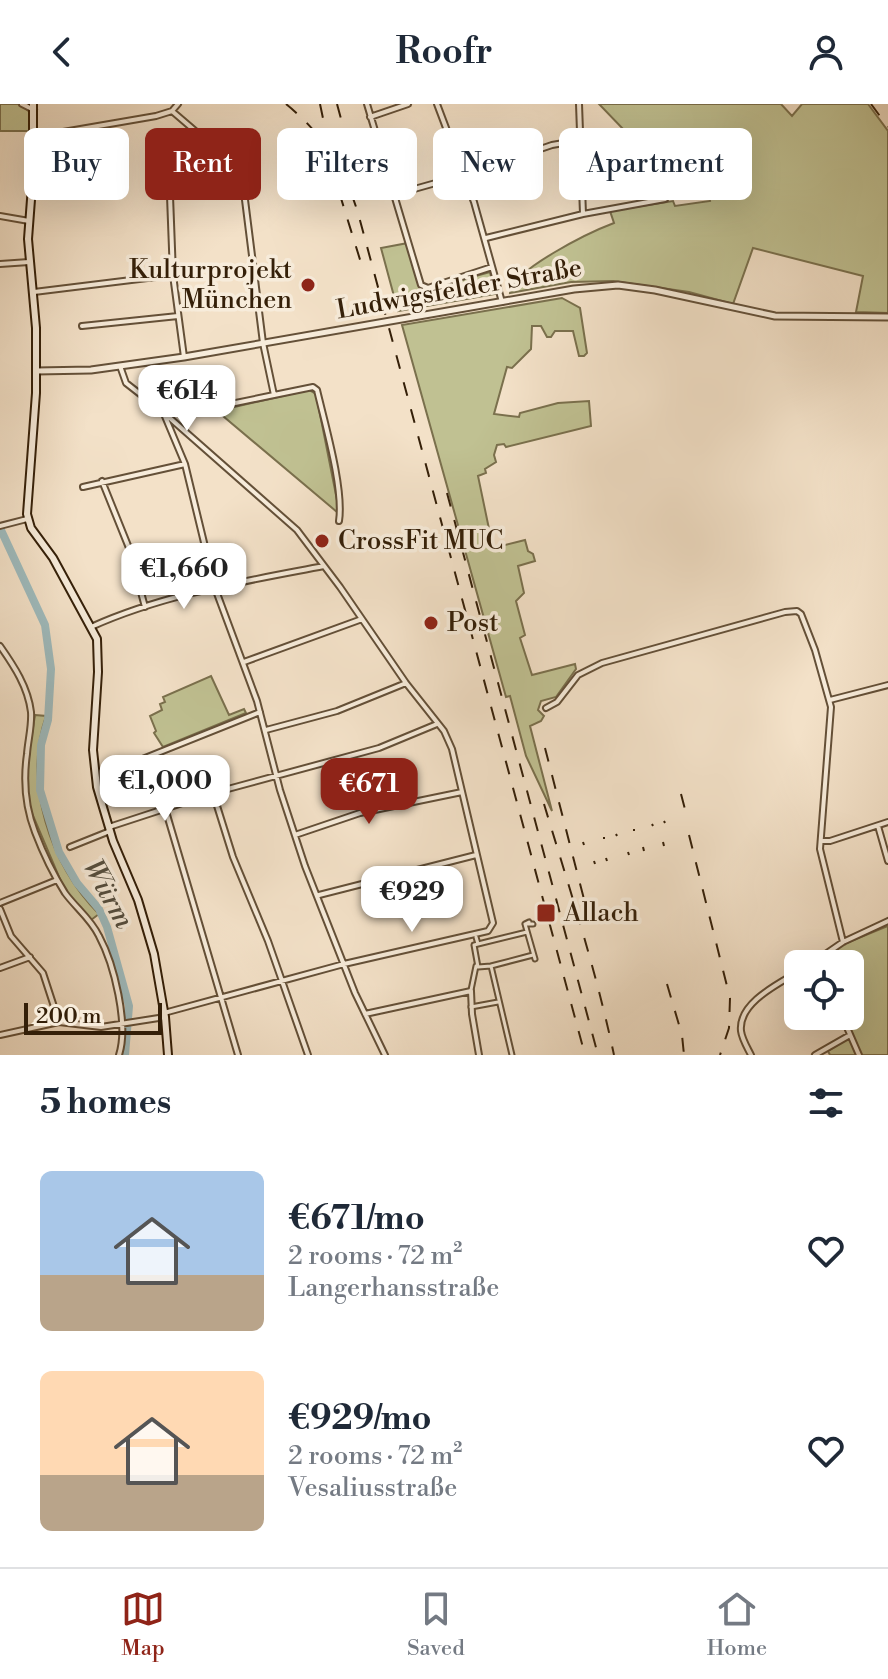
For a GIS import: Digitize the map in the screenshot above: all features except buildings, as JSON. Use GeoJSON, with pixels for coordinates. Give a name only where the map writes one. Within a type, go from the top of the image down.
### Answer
{"type":"FeatureCollection","features":[{"type":"Feature","properties":{"kind":"main road"},"geometry":{"type":"LineString","coordinates":[[34,107],[34,128]]}},
{"type":"Feature","properties":{"kind":"main road"},"geometry":{"type":"LineString","coordinates":[[30,200],[29,262],[36,328],[36,408],[27,519],[97,639],[95,774],[110,829],[149,936],[165,1015],[168,1055]]}},
{"type":"Feature","properties":{"kind":"street"},"geometry":{"type":"LineString","coordinates":[[22,104],[34,107]]}},
{"type":"Feature","properties":{"kind":"street"},"geometry":{"type":"LineString","coordinates":[[86,128],[156,116],[172,111],[178,104]]}},
{"type":"Feature","properties":{"kind":"street"},"geometry":{"type":"LineString","coordinates":[[367,104],[373,128]]}},
{"type":"Feature","properties":{"kind":"street"},"geometry":{"type":"LineString","coordinates":[[370,117],[408,104]]}},
{"type":"Feature","properties":{"kind":"street"},"geometry":{"type":"LineString","coordinates":[[437,104],[446,128]]}},
{"type":"Feature","properties":{"kind":"street"},"geometry":{"type":"LineString","coordinates":[[579,104],[580,128]]}},
{"type":"Feature","properties":{"kind":"street"},"geometry":{"type":"LineString","coordinates":[[172,111],[235,165],[242,176],[263,343],[274,395]]}},
{"type":"Feature","properties":{"kind":"street"},"geometry":{"type":"LineString","coordinates":[[170,200],[173,275],[184,357]]}},
{"type":"Feature","properties":{"kind":"street"},"geometry":{"type":"LineString","coordinates":[[395,200],[424,288],[492,267]]}},
{"type":"Feature","properties":{"kind":"street"},"geometry":{"type":"LineString","coordinates":[[473,200],[502,302]]}},
{"type":"Feature","properties":{"kind":"street"},"geometry":{"type":"LineString","coordinates":[[583,200],[583,214]]}},
{"type":"Feature","properties":{"kind":"street"},"geometry":{"type":"LineString","coordinates":[[486,238],[583,214],[660,200]]}},
{"type":"Feature","properties":{"kind":"street"},"geometry":{"type":"LineString","coordinates":[[0,216],[29,221]]}},
{"type":"Feature","properties":{"kind":"street"},"geometry":{"type":"LineString","coordinates":[[0,264],[29,262]]}},
{"type":"Feature","properties":{"kind":"street"},"geometry":{"type":"LineString","coordinates":[[31,292],[173,275]]}},
{"type":"Feature","properties":{"kind":"street","name":"Ludwigsfelder Straße"},"geometry":{"type":"LineString","coordinates":[[36,371],[120,366],[184,357],[574,289],[618,285],[692,296],[751,313],[775,316],[888,317]]}},
{"type":"Feature","properties":{"kind":"street"},"geometry":{"type":"LineString","coordinates":[[82,326],[178,316]]}},
{"type":"Feature","properties":{"kind":"street"},"geometry":{"type":"LineString","coordinates":[[0,1035],[59,1022],[93,1027],[136,1022],[344,964],[492,929],[493,921],[449,739],[325,566],[287,520],[126,383],[120,366]]}},
{"type":"Feature","properties":{"kind":"street"},"geometry":{"type":"LineString","coordinates":[[211,408],[313,387],[317,390],[341,509],[339,521]]}},
{"type":"Feature","properties":{"kind":"street"},"geometry":{"type":"LineString","coordinates":[[163,412],[185,464],[215,588],[261,712],[275,775],[295,835],[344,964],[385,1055]]}},
{"type":"Feature","properties":{"kind":"street"},"geometry":{"type":"LineString","coordinates":[[83,487],[185,464]]}},
{"type":"Feature","properties":{"kind":"street"},"geometry":{"type":"LineString","coordinates":[[102,481],[129,548],[145,607]]}},
{"type":"Feature","properties":{"kind":"street"},"geometry":{"type":"LineString","coordinates":[[1,526],[27,519]]}},
{"type":"Feature","properties":{"kind":"street"},"geometry":{"type":"LineString","coordinates":[[91,627],[145,607],[215,588],[325,566]]}},
{"type":"Feature","properties":{"kind":"street"},"geometry":{"type":"LineString","coordinates":[[546,708],[557,702],[578,675],[602,663],[797,611],[806,623],[830,700],[820,857],[843,942]]}},
{"type":"Feature","properties":{"kind":"street"},"geometry":{"type":"LineString","coordinates":[[244,662],[362,619]]}},
{"type":"Feature","properties":{"kind":"street"},"geometry":{"type":"LineString","coordinates":[[0,646],[25,689],[31,714],[24,774],[27,806],[58,880],[99,936],[120,1005],[119,1055]]}},
{"type":"Feature","properties":{"kind":"street"},"geometry":{"type":"LineString","coordinates":[[266,730],[337,711],[406,683]]}},
{"type":"Feature","properties":{"kind":"street"},"geometry":{"type":"LineString","coordinates":[[830,700],[888,685]]}},
{"type":"Feature","properties":{"kind":"street"},"geometry":{"type":"LineString","coordinates":[[125,766],[261,712]]}},
{"type":"Feature","properties":{"kind":"street"},"geometry":{"type":"LineString","coordinates":[[70,847],[165,808],[379,748],[437,724]]}},
{"type":"Feature","properties":{"kind":"street"},"geometry":{"type":"LineString","coordinates":[[295,835],[360,813],[462,792]]}},
{"type":"Feature","properties":{"kind":"street"},"geometry":{"type":"LineString","coordinates":[[213,793],[233,857],[308,1055]]}},
{"type":"Feature","properties":{"kind":"street"},"geometry":{"type":"LineString","coordinates":[[165,808],[238,1055]]}},
{"type":"Feature","properties":{"kind":"street"},"geometry":{"type":"LineString","coordinates":[[821,841],[830,841],[888,822]]}},
{"type":"Feature","properties":{"kind":"street"},"geometry":{"type":"LineString","coordinates":[[878,826],[888,861]]}},
{"type":"Feature","properties":{"kind":"street"},"geometry":{"type":"LineString","coordinates":[[318,896],[476,855]]}},
{"type":"Feature","properties":{"kind":"street"},"geometry":{"type":"LineString","coordinates":[[0,903],[58,880]]}},
{"type":"Feature","properties":{"kind":"street"},"geometry":{"type":"LineString","coordinates":[[0,909],[11,936],[43,973],[59,1022]]}},
{"type":"Feature","properties":{"kind":"street"},"geometry":{"type":"LineString","coordinates":[[833,950],[843,942],[888,921]]}},
{"type":"Feature","properties":{"kind":"street"},"geometry":{"type":"LineString","coordinates":[[477,963],[478,967],[492,968],[534,957],[527,932],[529,923]]}},
{"type":"Feature","properties":{"kind":"street"},"geometry":{"type":"LineString","coordinates":[[479,1055],[471,1007],[477,963],[474,945],[527,932]]}},
{"type":"Feature","properties":{"kind":"street"},"geometry":{"type":"LineString","coordinates":[[476,937],[478,944]]}},
{"type":"Feature","properties":{"kind":"street"},"geometry":{"type":"LineString","coordinates":[[0,968],[30,957]]}},
{"type":"Feature","properties":{"kind":"street"},"geometry":{"type":"LineString","coordinates":[[492,968],[512,1055]]}},
{"type":"Feature","properties":{"kind":"street"},"geometry":{"type":"LineString","coordinates":[[751,1055],[741,1032],[746,1012],[784,981]]}},
{"type":"Feature","properties":{"kind":"street"},"geometry":{"type":"LineString","coordinates":[[365,1014],[471,991]]}},
{"type":"Feature","properties":{"kind":"street"},"geometry":{"type":"LineString","coordinates":[[471,1007],[498,1002]]}},
{"type":"Feature","properties":{"kind":"street"},"geometry":{"type":"LineString","coordinates":[[848,1030],[859,1055]]}},
{"type":"Feature","properties":{"kind":"street"},"geometry":{"type":"LineString","coordinates":[[815,1055],[850,1035]]}},
{"type":"Feature","properties":{"kind":"green space"},"geometry":{"type":"Polygon","coordinates":[[[0,104],[20,104],[31,113],[31,128],[0,131],[0,104]]]}},
{"type":"Feature","properties":{"kind":"green space"},"geometry":{"type":"Polygon","coordinates":[[[599,104],[781,104],[792,116],[802,104],[868,104],[888,131],[888,313],[856,312],[863,276],[753,248],[733,304],[689,292],[613,281],[571,282],[510,293],[514,284],[537,263],[614,223],[610,211],[673,201],[675,206],[710,200],[752,200],[752,128],[622,128],[599,104]]]}},
{"type":"Feature","properties":{"kind":"green space"},"geometry":{"type":"Polygon","coordinates":[[[408,243],[421,287],[426,290],[490,272],[495,294],[398,311],[381,248],[408,243]]]}},
{"type":"Feature","properties":{"kind":"green space"},"geometry":{"type":"Polygon","coordinates":[[[562,298],[580,308],[587,353],[579,356],[573,331],[555,331],[547,337],[541,326],[532,326],[531,349],[512,368],[507,367],[494,414],[519,417],[520,413],[558,403],[589,401],[591,426],[506,447],[504,444],[497,445],[494,455],[496,462],[485,469],[486,473],[478,476],[493,548],[525,540],[535,561],[518,566],[524,593],[516,601],[525,635],[520,638],[532,675],[575,664],[576,669],[556,697],[541,701],[538,710],[544,716],[541,721],[530,726],[552,811],[526,756],[510,696],[506,697],[402,325],[562,298]]]}},
{"type":"Feature","properties":{"kind":"green space"},"geometry":{"type":"Polygon","coordinates":[[[309,390],[316,394],[337,512],[217,411],[309,390]]]}},
{"type":"Feature","properties":{"kind":"green space"},"geometry":{"type":"Polygon","coordinates":[[[211,676],[229,715],[244,709],[246,713],[163,747],[154,733],[156,731],[150,716],[162,710],[160,704],[165,702],[163,697],[211,676]]]}},
{"type":"Feature","properties":{"kind":"green space"},"geometry":{"type":"Polygon","coordinates":[[[35,715],[46,716],[38,768],[46,822],[67,872],[99,914],[91,920],[65,891],[31,811],[25,777],[35,715]]]}},
{"type":"Feature","properties":{"kind":"green space"},"geometry":{"type":"Polygon","coordinates":[[[888,926],[888,1055],[830,1055],[828,1051],[849,1038],[847,1030],[864,1030],[864,950],[834,950],[888,926]]]}},
{"type":"Feature","properties":{"kind":"waterway","name":"Würm"},"geometry":{"type":"LineString","coordinates":[[0,528],[45,625],[51,669],[48,720],[41,745],[40,790],[59,852],[77,883],[99,909],[107,927],[129,1006],[125,1055]]}},
{"type":"Feature","properties":{"kind":"railway"},"geometry":{"type":"LineString","coordinates":[[286,104],[311,127],[331,153],[358,213],[585,1055]]}},
{"type":"Feature","properties":{"kind":"railway"},"geometry":{"type":"LineString","coordinates":[[320,104],[325,128]]}},
{"type":"Feature","properties":{"kind":"railway"},"geometry":{"type":"LineString","coordinates":[[337,104],[343,128]]}},
{"type":"Feature","properties":{"kind":"railway"},"geometry":{"type":"LineString","coordinates":[[871,104],[888,127]]}},
{"type":"Feature","properties":{"kind":"railway"},"geometry":{"type":"LineString","coordinates":[[342,200],[362,266]]}},
{"type":"Feature","properties":{"kind":"railway"},"geometry":{"type":"LineString","coordinates":[[447,493],[598,1055]]}},
{"type":"Feature","properties":{"kind":"railway"},"geometry":{"type":"LineString","coordinates":[[545,748],[586,907]]}},
{"type":"Feature","properties":{"kind":"railway"},"geometry":{"type":"LineString","coordinates":[[681,794],[687,817]]}},
{"type":"Feature","properties":{"kind":"railway"},"geometry":{"type":"LineString","coordinates":[[544,804],[591,960],[614,1055]]}},
{"type":"Feature","properties":{"kind":"railway"},"geometry":{"type":"LineString","coordinates":[[689,835],[730,998],[729,1028],[720,1055]]}},
{"type":"Feature","properties":{"kind":"railway"},"geometry":{"type":"LineString","coordinates":[[663,842],[664,846]]}},
{"type":"Feature","properties":{"kind":"railway"},"geometry":{"type":"LineString","coordinates":[[643,847],[644,851]]}},
{"type":"Feature","properties":{"kind":"railway"},"geometry":{"type":"LineString","coordinates":[[667,984],[682,1035],[684,1055]]}},
{"type":"Feature","properties":{"kind":"place","name":"Kulturprojekt München"},"geometry":{"type":"Point","coordinates":[308,285]}},
{"type":"Feature","properties":{"kind":"place","name":"CrossFit MUC"},"geometry":{"type":"Point","coordinates":[322,541]}},
{"type":"Feature","properties":{"kind":"place","name":"Post"},"geometry":{"type":"Point","coordinates":[431,623]}},
{"type":"Feature","properties":{"kind":"place","name":"Allach"},"geometry":{"type":"Point","coordinates":[546,913]}}]}
